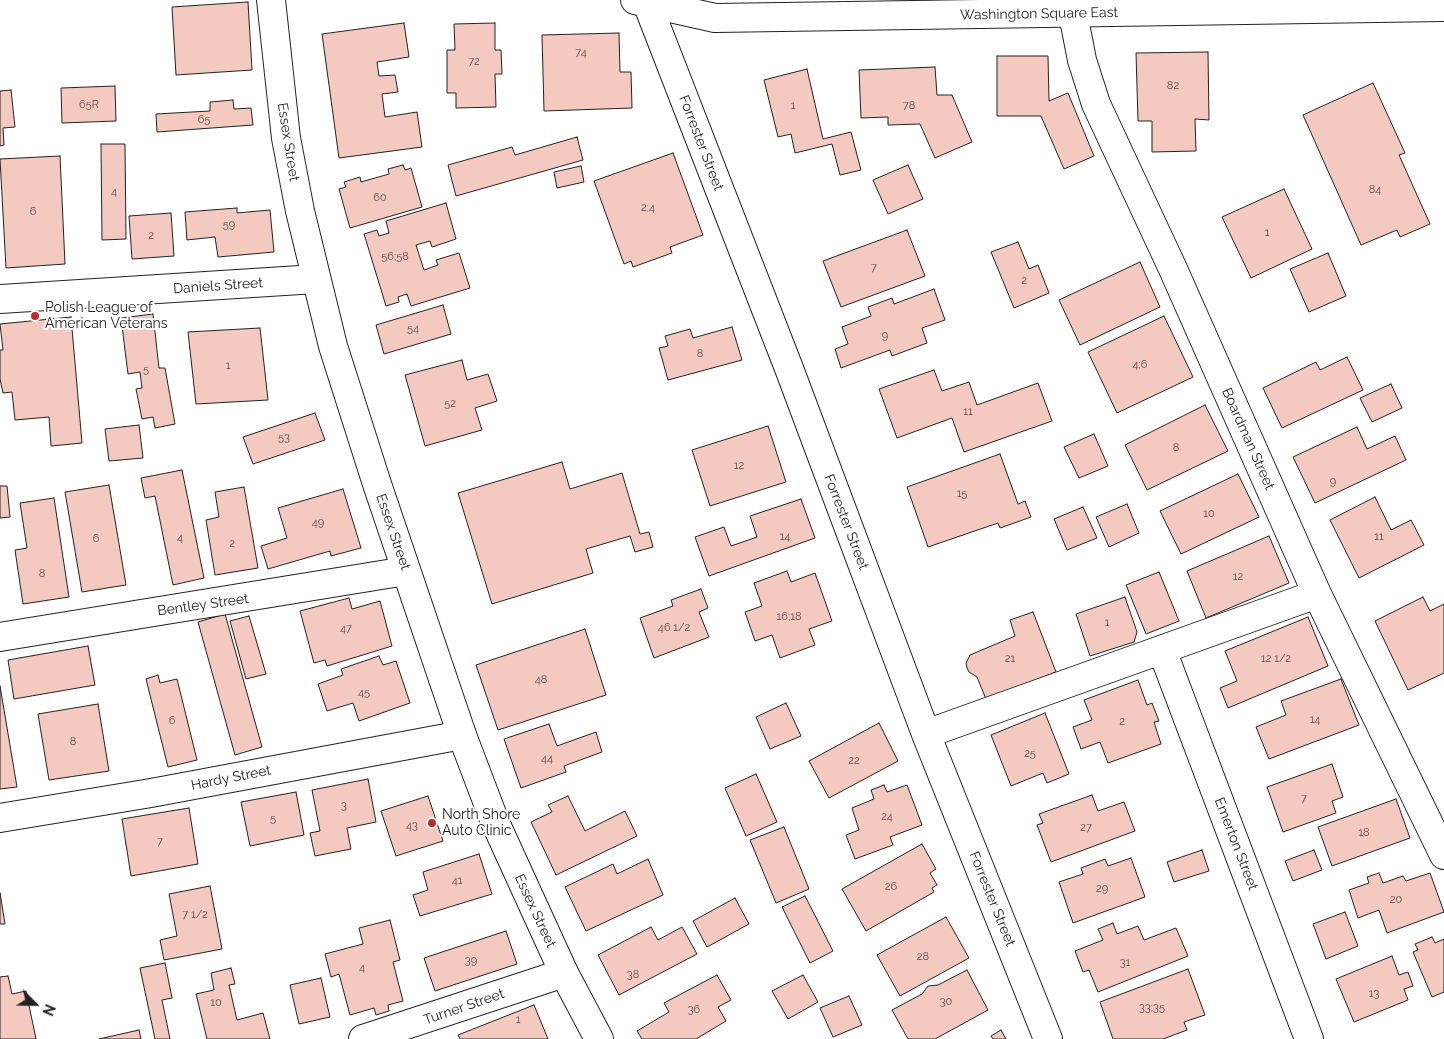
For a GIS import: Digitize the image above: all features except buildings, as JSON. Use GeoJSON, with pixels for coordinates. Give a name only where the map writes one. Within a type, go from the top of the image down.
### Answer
{"type":"FeatureCollection","features":[{"type":"Feature","properties":{"kind":"street","name":"Essex Street"},"geometry":{"type":"LineString","coordinates":[[271,0],[286,138],[316,279],[333,346],[406,572],[462,735],[495,822],[564,973],[598,1039]]}},
{"type":"Feature","properties":{"kind":"street","name":"Washington Square East"},"geometry":{"type":"LineString","coordinates":[[642,1],[715,18],[1444,7]]}},
{"type":"Feature","properties":{"kind":"street","name":"Forrester Street"},"geometry":{"type":"LineString","coordinates":[[642,1],[790,371],[926,734],[1048,1039]]}},
{"type":"Feature","properties":{"kind":"street","name":"Boardman Street"},"geometry":{"type":"LineString","coordinates":[[1073,14],[1082,60],[1096,104],[1173,269],[1317,594],[1444,855]]}},
{"type":"Feature","properties":{"kind":"street","name":"Daniels Street"},"geometry":{"type":"LineString","coordinates":[[0,299],[316,279]]}},
{"type":"Feature","properties":{"kind":"street","name":"Bentley Street"},"geometry":{"type":"LineString","coordinates":[[0,637],[406,572]]}},
{"type":"Feature","properties":{"kind":"street"},"geometry":{"type":"LineString","coordinates":[[926,734],[1317,594]]}},
{"type":"Feature","properties":{"kind":"street","name":"Emerton Street"},"geometry":{"type":"LineString","coordinates":[[1162,650],[1309,1039]]}},
{"type":"Feature","properties":{"kind":"street","name":"Hardy Street"},"geometry":{"type":"LineString","coordinates":[[0,818],[151,793],[462,735]]}},
{"type":"Feature","properties":{"kind":"street","name":"Turner Street"},"geometry":{"type":"LineString","coordinates":[[363,1039],[564,973]]}},
{"type":"Feature","properties":{"kind":"place","name":"Polish League of American Veterans"},"geometry":{"type":"Point","coordinates":[35,316]}},
{"type":"Feature","properties":{"kind":"place","name":"North Shore Auto Clinic"},"geometry":{"type":"Point","coordinates":[432,823]}}]}
